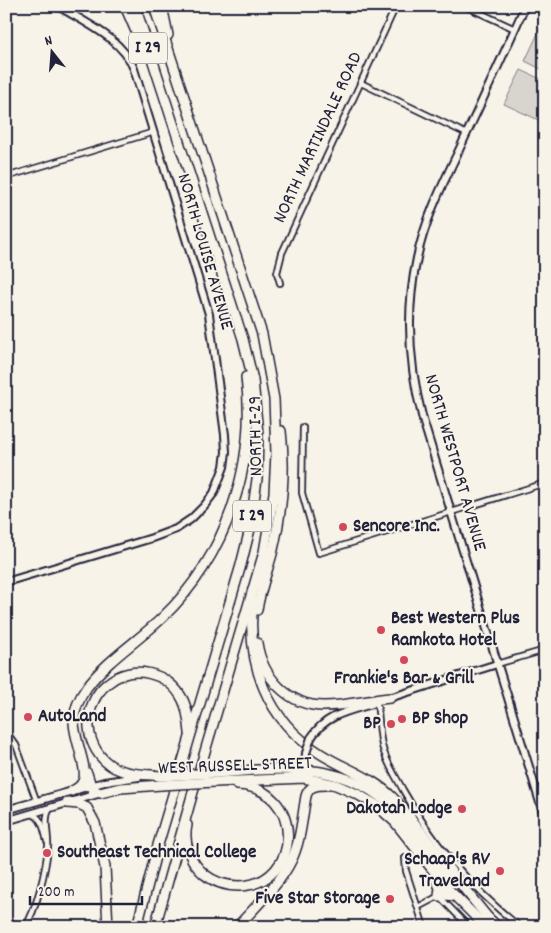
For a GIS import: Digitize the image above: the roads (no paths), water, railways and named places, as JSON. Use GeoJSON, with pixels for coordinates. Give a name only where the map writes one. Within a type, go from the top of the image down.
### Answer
{"type":"FeatureCollection","features":[{"type":"Feature","properties":{"kind":"highway"},"geometry":{"type":"LineString","coordinates":[[125,6],[155,80],[161,89]]}},
{"type":"Feature","properties":{"kind":"highway","name":"NORTH I-29"},"geometry":{"type":"LineString","coordinates":[[135,6],[243,339],[252,380],[258,434],[257,478],[250,529],[242,565],[154,862],[137,927]]}},
{"type":"Feature","properties":{"kind":"highway","name":"NORTH I-29"},"geometry":{"type":"LineString","coordinates":[[154,6],[258,321],[273,388],[276,428],[272,510],[261,564],[155,927]]}},
{"type":"Feature","properties":{"kind":"highway"},"geometry":{"type":"LineString","coordinates":[[162,6],[180,86]]}},
{"type":"Feature","properties":{"kind":"highway"},"geometry":{"type":"LineString","coordinates":[[72,791],[80,786],[85,777],[74,728],[74,715],[77,704],[86,689],[99,674],[163,617],[188,589],[216,546],[235,502],[247,446],[248,406],[244,365],[229,308],[227,289]]}},
{"type":"Feature","properties":{"kind":"highway"},"geometry":{"type":"LineString","coordinates":[[273,388],[277,396],[280,413],[284,474],[278,523],[257,612],[256,636],[260,656],[273,681],[284,692],[299,701],[324,706],[390,698]]}},
{"type":"Feature","properties":{"kind":"highway"},"geometry":{"type":"LineString","coordinates":[[261,564],[252,610],[252,645],[260,681],[274,708],[284,722],[302,740],[323,755],[366,777],[392,796],[462,886],[487,923]]}},
{"type":"Feature","properties":{"kind":"highway"},"geometry":{"type":"LineString","coordinates":[[160,781],[121,770],[109,764],[100,755],[93,744],[88,724],[92,704],[99,692],[108,682],[126,674],[145,672],[161,677],[169,682],[182,699],[187,713],[190,739]]}},
{"type":"Feature","properties":{"kind":"highway"},"geometry":{"type":"LineString","coordinates":[[77,741],[90,786],[98,792],[106,791]]}},
{"type":"Feature","properties":{"kind":"highway","name":"WEST RUSSELL STREET"},"geometry":{"type":"LineString","coordinates":[[106,791],[160,781],[214,777],[324,772],[348,779],[384,800],[406,822],[487,923]]}},
{"type":"Feature","properties":{"kind":"highway"},"geometry":{"type":"LineString","coordinates":[[299,835],[304,774]]}},
{"type":"Feature","properties":{"kind":"highway","name":"WEST RUSSELL STREET"},"geometry":{"type":"LineString","coordinates":[[304,774],[357,794],[383,811],[455,897],[487,923],[498,927]]}},
{"type":"Feature","properties":{"kind":"highway"},"geometry":{"type":"LineString","coordinates":[[193,792],[193,806],[186,828],[189,853],[196,865],[210,879],[238,886],[257,882],[273,871],[285,854],[288,833],[285,818],[275,801],[260,790],[214,777]]}},
{"type":"Feature","properties":{"kind":"highway"},"geometry":{"type":"LineString","coordinates":[[237,927],[287,868],[295,852],[306,796],[309,790],[314,786],[336,785]]}},
{"type":"Feature","properties":{"kind":"highway"},"geometry":{"type":"LineString","coordinates":[[67,803],[79,804],[87,808],[95,823],[105,867],[108,927]]}},
{"type":"Feature","properties":{"kind":"highway"},"geometry":{"type":"LineString","coordinates":[[432,870],[439,885],[439,896],[455,897]]}},
{"type":"Feature","properties":{"kind":"main road","name":"NORTH LOUISE AVENUE"},"geometry":{"type":"LineString","coordinates":[[6,582],[176,529],[198,513],[214,493],[224,467],[226,444],[209,314],[134,69],[129,56],[116,42],[58,6]]}},
{"type":"Feature","properties":{"kind":"main road","name":"NORTH WESTPORT AVENUE"},"geometry":{"type":"LineString","coordinates":[[525,6],[439,193],[423,236],[413,280],[409,322],[411,362],[417,399],[545,819]]}},
{"type":"Feature","properties":{"kind":"main road"},"geometry":{"type":"LineString","coordinates":[[390,698],[497,664]]}},
{"type":"Feature","properties":{"kind":"main road"},"geometry":{"type":"LineString","coordinates":[[304,774],[306,753],[311,738],[319,727],[332,717],[376,701]]}},
{"type":"Feature","properties":{"kind":"main road"},"geometry":{"type":"LineString","coordinates":[[6,810],[124,778],[160,781]]}},
{"type":"Feature","properties":{"kind":"main road"},"geometry":{"type":"LineString","coordinates":[[6,822],[106,791]]}},
{"type":"Feature","properties":{"kind":"street","name":"NORTH MARTINDALE ROAD"},"geometry":{"type":"LineString","coordinates":[[280,283],[277,273],[282,253],[396,6]]}},
{"type":"Feature","properties":{"kind":"street"},"geometry":{"type":"LineString","coordinates":[[465,6],[515,29]]}},
{"type":"Feature","properties":{"kind":"street"},"geometry":{"type":"LineString","coordinates":[[360,83],[467,134]]}},
{"type":"Feature","properties":{"kind":"street"},"geometry":{"type":"LineString","coordinates":[[6,177],[154,132]]}},
{"type":"Feature","properties":{"kind":"street"},"geometry":{"type":"LineString","coordinates":[[304,427],[302,493],[319,553],[545,482]]}},
{"type":"Feature","properties":{"kind":"street"},"geometry":{"type":"LineString","coordinates":[[497,664],[545,650]]}},
{"type":"Feature","properties":{"kind":"street"},"geometry":{"type":"LineString","coordinates":[[376,701],[384,751],[411,804],[438,844],[463,875],[490,902],[520,927]]}},
{"type":"Feature","properties":{"kind":"street"},"geometry":{"type":"LineString","coordinates":[[6,732],[16,745],[37,802]]}},
{"type":"Feature","properties":{"kind":"street"},"geometry":{"type":"LineString","coordinates":[[25,927],[37,898],[48,846],[46,817],[51,808]]}},
{"type":"Feature","properties":{"kind":"street"},"geometry":{"type":"LineString","coordinates":[[31,814],[36,815],[40,820],[48,846]]}},
{"type":"Feature","properties":{"kind":"street"},"geometry":{"type":"LineString","coordinates":[[405,858],[406,871],[424,927]]}},
{"type":"Feature","properties":{"kind":"street"},"geometry":{"type":"LineString","coordinates":[[418,907],[439,896],[469,927]]}},
{"type":"Feature","properties":{"kind":"place","name":"Sencore Inc."},"geometry":{"type":"Point","coordinates":[343,527]}},
{"type":"Feature","properties":{"kind":"place","name":"Best Western Plus Ramkota Hotel"},"geometry":{"type":"Point","coordinates":[381,630]}},
{"type":"Feature","properties":{"kind":"place","name":"Frankie's Bar & Grill"},"geometry":{"type":"Point","coordinates":[404,660]}},
{"type":"Feature","properties":{"kind":"place","name":"AutoLand"},"geometry":{"type":"Point","coordinates":[28,717]}},
{"type":"Feature","properties":{"kind":"place","name":"BP Shop"},"geometry":{"type":"Point","coordinates":[402,719]}},
{"type":"Feature","properties":{"kind":"place","name":"BP"},"geometry":{"type":"Point","coordinates":[391,724]}},
{"type":"Feature","properties":{"kind":"place","name":"Dakotah Lodge"},"geometry":{"type":"Point","coordinates":[462,809]}},
{"type":"Feature","properties":{"kind":"place","name":"Southeast Technical College"},"geometry":{"type":"Point","coordinates":[47,853]}},
{"type":"Feature","properties":{"kind":"place","name":"Schaap's RV Traveland"},"geometry":{"type":"Point","coordinates":[500,871]}},
{"type":"Feature","properties":{"kind":"place","name":"Five Star Storage"},"geometry":{"type":"Point","coordinates":[390,899]}}]}
